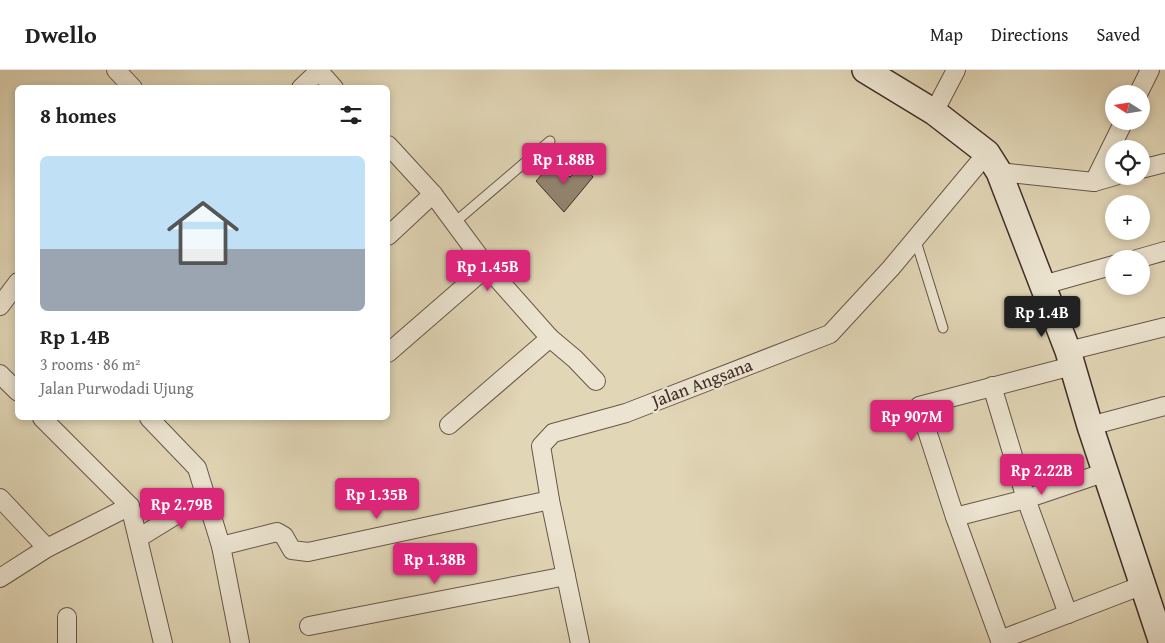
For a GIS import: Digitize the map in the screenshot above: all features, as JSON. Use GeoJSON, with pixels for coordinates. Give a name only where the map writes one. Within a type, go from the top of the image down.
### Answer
{"type":"FeatureCollection","features":[{"type":"Feature","properties":{"kind":"street"},"geometry":{"type":"LineString","coordinates":[[116,70],[130,85]]}},
{"type":"Feature","properties":{"kind":"street"},"geometry":{"type":"LineString","coordinates":[[865,70],[934,112],[993,163],[1043,285],[1070,358],[1090,426],[1143,585],[1160,616],[1162,643]]}},
{"type":"Feature","properties":{"kind":"street"},"geometry":{"type":"LineString","coordinates":[[934,112],[956,70]]}},
{"type":"Feature","properties":{"kind":"street"},"geometry":{"type":"LineString","coordinates":[[1142,85],[1150,70]]}},
{"type":"Feature","properties":{"kind":"street"},"geometry":{"type":"LineString","coordinates":[[305,85],[318,71],[331,85]]}},
{"type":"Feature","properties":{"kind":"street"},"geometry":{"type":"LineString","coordinates":[[1094,182],[1120,130]]}},
{"type":"Feature","properties":{"kind":"street"},"geometry":{"type":"LineString","coordinates":[[390,147],[433,194],[488,267],[550,338],[575,358],[596,381]]}},
{"type":"Feature","properties":{"kind":"street"},"geometry":{"type":"LineString","coordinates":[[993,163],[1094,182],[1105,179]]}},
{"type":"Feature","properties":{"kind":"street","name":"Jalan Angsana"},"geometry":{"type":"LineString","coordinates":[[580,643],[550,500],[541,446],[546,439],[553,433],[626,413],[830,334],[915,238],[993,163]]}},
{"type":"Feature","properties":{"kind":"street"},"geometry":{"type":"LineString","coordinates":[[1150,167],[1165,163]]}},
{"type":"Feature","properties":{"kind":"street"},"geometry":{"type":"LineString","coordinates":[[390,234],[433,194]]}},
{"type":"Feature","properties":{"kind":"street"},"geometry":{"type":"LineString","coordinates":[[1150,255],[1165,251]]}},
{"type":"Feature","properties":{"kind":"street"},"geometry":{"type":"LineString","coordinates":[[390,350],[488,267]]}},
{"type":"Feature","properties":{"kind":"street"},"geometry":{"type":"LineString","coordinates":[[1043,285],[1105,268]]}},
{"type":"Feature","properties":{"kind":"street"},"geometry":{"type":"LineString","coordinates":[[0,306],[15,286]]}},
{"type":"Feature","properties":{"kind":"street"},"geometry":{"type":"LineString","coordinates":[[1143,585],[1000,641],[955,517],[919,406],[992,386],[1165,326]]}},
{"type":"Feature","properties":{"kind":"street"},"geometry":{"type":"LineString","coordinates":[[449,425],[550,338]]}},
{"type":"Feature","properties":{"kind":"street"},"geometry":{"type":"LineString","coordinates":[[0,374],[15,389]]}},
{"type":"Feature","properties":{"kind":"street"},"geometry":{"type":"LineString","coordinates":[[992,386],[1026,499],[1068,614]]}},
{"type":"Feature","properties":{"kind":"street"},"geometry":{"type":"LineString","coordinates":[[1090,426],[1165,406]]}},
{"type":"Feature","properties":{"kind":"street"},"geometry":{"type":"LineString","coordinates":[[44,420],[130,506],[140,537],[164,643]]}},
{"type":"Feature","properties":{"kind":"street"},"geometry":{"type":"LineString","coordinates":[[151,420],[197,468],[221,546],[240,643]]}},
{"type":"Feature","properties":{"kind":"street"},"geometry":{"type":"LineString","coordinates":[[955,517],[1026,499],[1106,472]]}},
{"type":"Feature","properties":{"kind":"street"},"geometry":{"type":"LineString","coordinates":[[140,537],[207,496]]}},
{"type":"Feature","properties":{"kind":"street"},"geometry":{"type":"LineString","coordinates":[[0,498],[47,548]]}},
{"type":"Feature","properties":{"kind":"street"},"geometry":{"type":"LineString","coordinates":[[221,546],[277,532],[284,536],[292,550],[308,552],[550,500]]}},
{"type":"Feature","properties":{"kind":"street"},"geometry":{"type":"LineString","coordinates":[[0,578],[47,548],[130,506]]}},
{"type":"Feature","properties":{"kind":"street"},"geometry":{"type":"LineString","coordinates":[[309,626],[566,576]]}},
{"type":"Feature","properties":{"kind":"street"},"geometry":{"type":"LineString","coordinates":[[67,617],[67,643]]}},
{"type":"Feature","properties":{"kind":"lane"},"geometry":{"type":"LineString","coordinates":[[454,223],[550,141]]}},
{"type":"Feature","properties":{"kind":"lane"},"geometry":{"type":"LineString","coordinates":[[915,238],[943,328]]}},
{"type":"Feature","properties":{"kind":"building"},"geometry":{"type":"Polygon","coordinates":[[[553,162],[570,177],[584,165],[593,177],[564,212],[536,181],[553,162]]]}}]}
